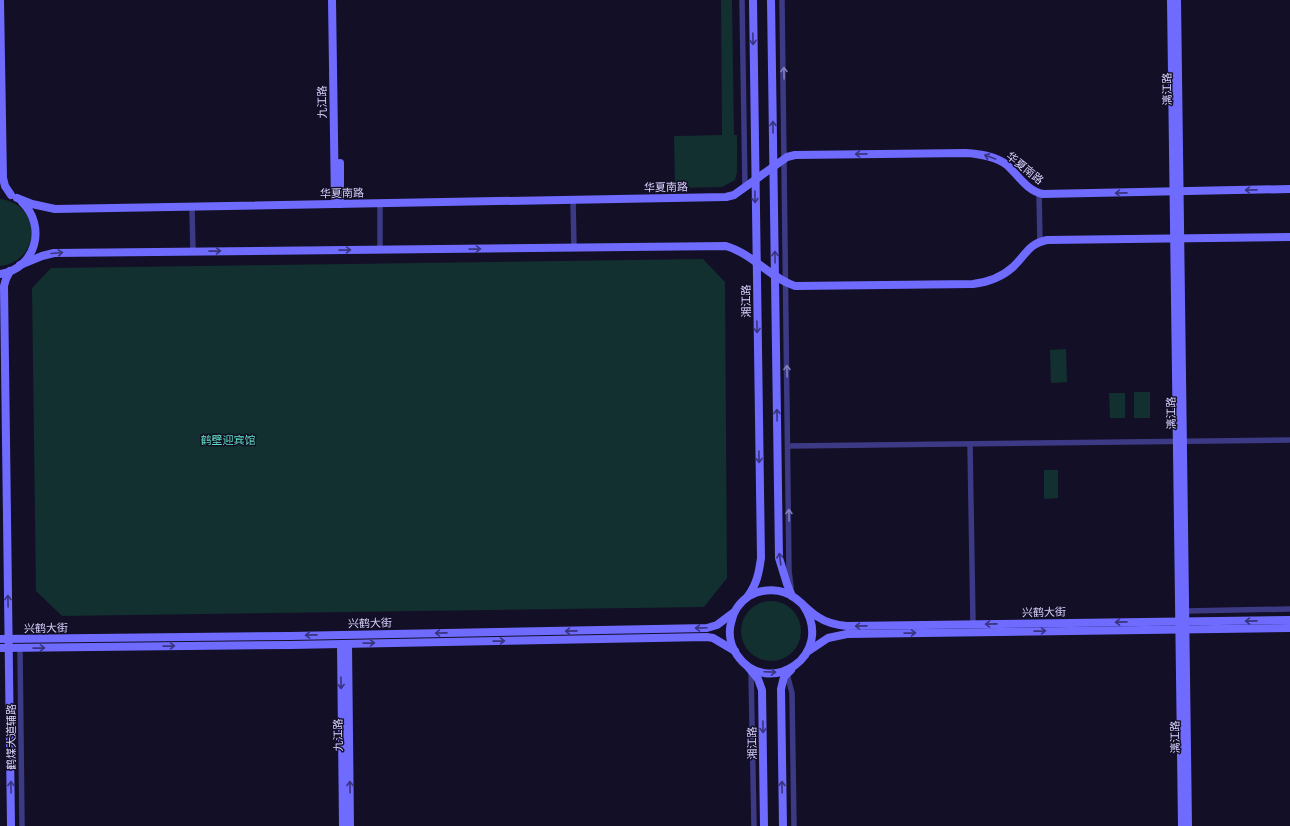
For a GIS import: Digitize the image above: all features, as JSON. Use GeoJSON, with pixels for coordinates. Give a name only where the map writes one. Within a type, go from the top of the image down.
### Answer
{"type":"FeatureCollection","features":[{"type":"Feature","properties":{"kind":"main road"},"geometry":{"type":"LineString","coordinates":[[0,0],[3,178],[5,186],[28,208],[31,213],[34,220],[36,234],[34,247],[31,254],[20,265]]}},
{"type":"Feature","properties":{"kind":"main road","name":"九江路"},"geometry":{"type":"LineString","coordinates":[[332,0],[338,204]]}},
{"type":"Feature","properties":{"kind":"main road","name":"九江路"},"geometry":{"type":"LineString","coordinates":[[337,0],[338,204]]}},
{"type":"Feature","properties":{"kind":"main road","name":"湘江路"},"geometry":{"type":"LineString","coordinates":[[747,598],[754,587],[761,558],[753,0]]}},
{"type":"Feature","properties":{"kind":"main road"},"geometry":{"type":"LineString","coordinates":[[771,0],[779,558],[792,596]]}},
{"type":"Feature","properties":{"kind":"main road","name":"漓江路"},"geometry":{"type":"LineString","coordinates":[[1171,0],[1176,192]]}},
{"type":"Feature","properties":{"kind":"main road","name":"漓江路"},"geometry":{"type":"LineString","coordinates":[[1177,0],[1176,239],[1182,626],[1188,826]]}},
{"type":"Feature","properties":{"kind":"main road","name":"华夏南路"},"geometry":{"type":"LineString","coordinates":[[0,192],[32,204],[55,210],[726,197],[734,195],[785,159],[795,155],[958,153],[979,154],[994,158],[1006,165],[1027,186],[1039,193],[1290,189]]}},
{"type":"Feature","properties":{"kind":"main road"},"geometry":{"type":"LineString","coordinates":[[0,274],[42,256],[54,253],[726,246],[734,249],[786,282],[795,286],[974,284],[984,283],[1003,275],[1014,266],[1024,253],[1032,246],[1047,240],[1290,237]]}},
{"type":"Feature","properties":{"kind":"main road"},"geometry":{"type":"LineString","coordinates":[[10,271],[4,286],[11,826]]}},
{"type":"Feature","properties":{"kind":"main road","name":"漓江路"},"geometry":{"type":"LineString","coordinates":[[1179,441],[1185,611],[1182,626],[1182,826]]}},
{"type":"Feature","properties":{"kind":"main road"},"geometry":{"type":"LineString","coordinates":[[783,826],[781,689],[784,677],[807,653],[811,641],[812,628],[810,616],[803,605],[792,596],[783,592],[770,590],[758,592],[747,598],[735,612],[731,622],[730,634],[735,651],[749,668],[758,671],[770,673],[782,672],[794,666]]}},
{"type":"Feature","properties":{"kind":"main road","name":"兴鹤大街"},"geometry":{"type":"LineString","coordinates":[[803,605],[817,617],[827,622],[847,626],[973,624],[1290,628]]}},
{"type":"Feature","properties":{"kind":"main road","name":"兴鹤大街"},"geometry":{"type":"LineString","coordinates":[[0,639],[707,628],[717,625],[735,612]]}},
{"type":"Feature","properties":{"kind":"main road","name":"兴鹤大街"},"geometry":{"type":"LineString","coordinates":[[807,653],[828,638],[847,634],[1182,626],[1290,620]]}},
{"type":"Feature","properties":{"kind":"main road","name":"兴鹤大街"},"geometry":{"type":"LineString","coordinates":[[0,648],[344,644],[707,637],[713,638],[735,651]]}},
{"type":"Feature","properties":{"kind":"main road","name":"九江路"},"geometry":{"type":"LineString","coordinates":[[343,826],[344,644]]}},
{"type":"Feature","properties":{"kind":"main road","name":"九江路"},"geometry":{"type":"LineString","coordinates":[[344,644],[350,826]]}},
{"type":"Feature","properties":{"kind":"main road","name":"湘江路"},"geometry":{"type":"LineString","coordinates":[[749,668],[758,679],[762,690],[764,826]]}},
{"type":"Feature","properties":{"kind":"street"},"geometry":{"type":"LineString","coordinates":[[742,0],[745,188]]}},
{"type":"Feature","properties":{"kind":"street"},"geometry":{"type":"LineString","coordinates":[[782,0],[789,571],[792,596]]}},
{"type":"Feature","properties":{"kind":"street"},"geometry":{"type":"LineString","coordinates":[[1039,193],[1040,242]]}},
{"type":"Feature","properties":{"kind":"street"},"geometry":{"type":"LineString","coordinates":[[573,200],[574,248]]}},
{"type":"Feature","properties":{"kind":"street"},"geometry":{"type":"LineString","coordinates":[[380,204],[380,250]]}},
{"type":"Feature","properties":{"kind":"street"},"geometry":{"type":"LineString","coordinates":[[192,207],[193,251]]}},
{"type":"Feature","properties":{"kind":"street"},"geometry":{"type":"LineString","coordinates":[[788,446],[1290,440]]}},
{"type":"Feature","properties":{"kind":"street"},"geometry":{"type":"LineString","coordinates":[[970,444],[973,624]]}},
{"type":"Feature","properties":{"kind":"street"},"geometry":{"type":"LineString","coordinates":[[1185,611],[1290,609]]}},
{"type":"Feature","properties":{"kind":"street","name":"鹤煤大道辅路"},"geometry":{"type":"LineString","coordinates":[[20,648],[22,826]]}},
{"type":"Feature","properties":{"kind":"street"},"geometry":{"type":"LineString","coordinates":[[749,668],[754,826]]}},
{"type":"Feature","properties":{"kind":"street"},"geometry":{"type":"LineString","coordinates":[[787,674],[792,693],[794,826]]}},
{"type":"Feature","properties":{"kind":"green space"},"geometry":{"type":"Polygon","coordinates":[[[721,0],[732,0],[734,135],[737,135],[737,172],[735,180],[722,187],[675,188],[674,136],[722,135],[721,0]]]}},
{"type":"Feature","properties":{"kind":"green space"},"geometry":{"type":"Polygon","coordinates":[[[0,199],[14,203],[24,211],[30,221],[32,232],[30,244],[24,254],[14,262],[0,266],[0,199]]]}},
{"type":"Feature","properties":{"kind":"green space","name":"鹤壁迎宾馆"},"geometry":{"type":"Polygon","coordinates":[[[703,259],[725,282],[727,578],[704,607],[62,616],[36,591],[32,288],[51,268],[703,259]]]}},
{"type":"Feature","properties":{"kind":"green space"},"geometry":{"type":"Polygon","coordinates":[[[1066,349],[1067,382],[1051,383],[1050,350],[1066,349]]]}},
{"type":"Feature","properties":{"kind":"green space"},"geometry":{"type":"Polygon","coordinates":[[[1134,392],[1150,392],[1150,418],[1134,418],[1134,392]]]}},
{"type":"Feature","properties":{"kind":"green space"},"geometry":{"type":"Polygon","coordinates":[[[1109,393],[1125,393],[1125,418],[1110,418],[1109,393]]]}},
{"type":"Feature","properties":{"kind":"green space"},"geometry":{"type":"Polygon","coordinates":[[[1044,470],[1058,470],[1058,498],[1044,499],[1044,470]]]}},
{"type":"Feature","properties":{"kind":"green space"},"geometry":{"type":"Polygon","coordinates":[[[771,601],[788,606],[796,614],[801,631],[796,648],[788,656],[771,661],[754,656],[746,648],[741,631],[746,614],[754,606],[771,601]]]}}]}
